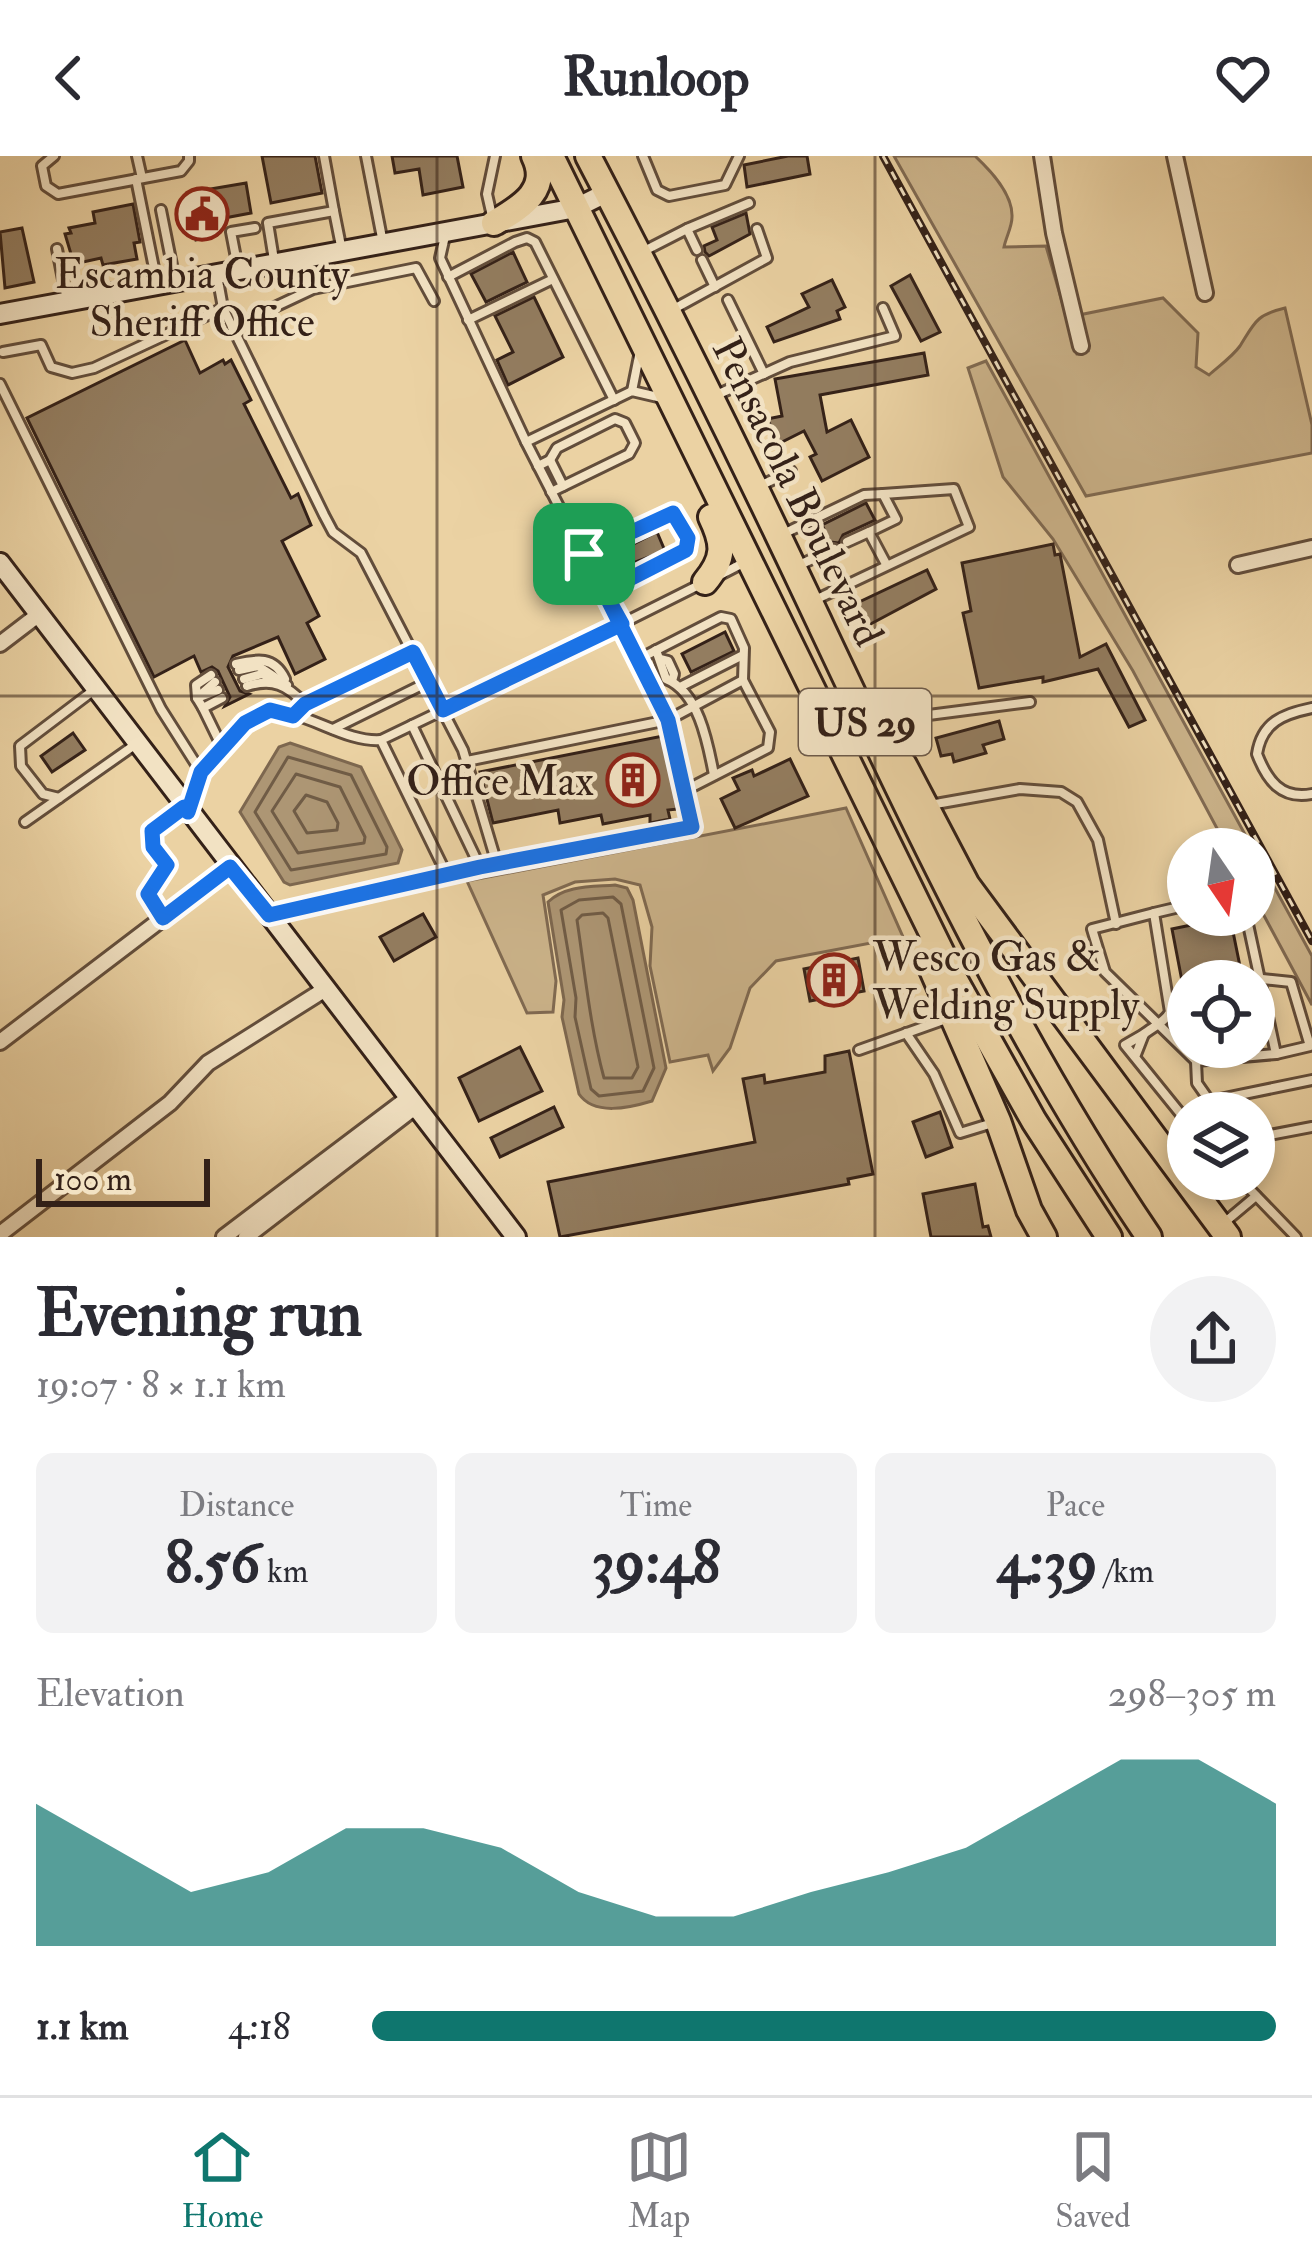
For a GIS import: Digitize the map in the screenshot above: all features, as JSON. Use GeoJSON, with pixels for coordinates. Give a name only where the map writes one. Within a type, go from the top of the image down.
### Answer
{"type":"FeatureCollection","features":[{"type":"Feature","properties":{"kind":"highway"},"geometry":{"type":"LineString","coordinates":[[494,223],[530,201],[538,182],[534,156]]}},
{"type":"Feature","properties":{"kind":"highway","name":"Pensacola Boulevard"},"geometry":{"type":"LineString","coordinates":[[550,156],[989,1046],[1109,1237]]}},
{"type":"Feature","properties":{"kind":"highway"},"geometry":{"type":"LineString","coordinates":[[584,157],[585,185],[608,192]]}},
{"type":"Feature","properties":{"kind":"highway","name":"Pensacola Boulevard"},"geometry":{"type":"LineString","coordinates":[[608,192],[1022,1035],[1149,1237]]}},
{"type":"Feature","properties":{"kind":"highway"},"geometry":{"type":"LineString","coordinates":[[576,208],[593,206],[605,216],[704,418],[739,454]]}},
{"type":"Feature","properties":{"kind":"highway"},"geometry":{"type":"LineString","coordinates":[[685,430],[685,463],[723,542],[722,557],[705,582]]}},
{"type":"Feature","properties":{"kind":"highway"},"geometry":{"type":"LineString","coordinates":[[749,561],[771,566],[784,581],[853,724],[878,737],[925,806],[967,885],[1224,1232]]}},
{"type":"Feature","properties":{"kind":"highway"},"geometry":{"type":"LineString","coordinates":[[862,796],[1044,1237]]}},
{"type":"Feature","properties":{"kind":"highway"},"geometry":{"type":"LineString","coordinates":[[1011,1156],[1059,1237]]}},
{"type":"Feature","properties":{"kind":"main road"},"geometry":{"type":"LineString","coordinates":[[0,314],[576,208],[608,192]]}},
{"type":"Feature","properties":{"kind":"main road"},"geometry":{"type":"LineString","coordinates":[[0,563],[516,1237]]}},
{"type":"Feature","properties":{"kind":"street"},"geometry":{"type":"LineString","coordinates":[[1042,156],[1054,233],[1081,346]]}},
{"type":"Feature","properties":{"kind":"street"},"geometry":{"type":"LineString","coordinates":[[1175,156],[1204,293]]}},
{"type":"Feature","properties":{"kind":"street"},"geometry":{"type":"LineString","coordinates":[[1238,565],[1312,548]]}},
{"type":"Feature","properties":{"kind":"street"},"geometry":{"type":"LineString","coordinates":[[0,644],[38,615]]}},
{"type":"Feature","properties":{"kind":"street"},"geometry":{"type":"LineString","coordinates":[[0,1021],[5,1038],[230,867]]}},
{"type":"Feature","properties":{"kind":"street"},"geometry":{"type":"LineString","coordinates":[[0,1234],[170,1103],[208,1064],[327,988]]}},
{"type":"Feature","properties":{"kind":"street"},"geometry":{"type":"LineString","coordinates":[[224,1237],[412,1102]]}},
{"type":"Feature","properties":{"kind":"street"},"geometry":{"type":"LineString","coordinates":[[246,1237],[412,1102]]}},
{"type":"Feature","properties":{"kind":"lane"},"geometry":{"type":"LineString","coordinates":[[54,156],[42,166],[46,186],[58,194],[181,171],[188,156]]}},
{"type":"Feature","properties":{"kind":"lane"},"geometry":{"type":"LineString","coordinates":[[137,156],[166,283]]}},
{"type":"Feature","properties":{"kind":"lane"},"geometry":{"type":"LineString","coordinates":[[324,156],[342,251]]}},
{"type":"Feature","properties":{"kind":"lane"},"geometry":{"type":"LineString","coordinates":[[366,156],[382,244]]}},
{"type":"Feature","properties":{"kind":"lane"},"geometry":{"type":"LineString","coordinates":[[494,223],[487,194],[495,156]]}},
{"type":"Feature","properties":{"kind":"lane"},"geometry":{"type":"LineString","coordinates":[[643,156],[657,190],[669,196],[725,185],[739,156]]}},
{"type":"Feature","properties":{"kind":"lane"},"geometry":{"type":"LineString","coordinates":[[639,253],[748,203]]}},
{"type":"Feature","properties":{"kind":"lane"},"geometry":{"type":"LineString","coordinates":[[161,210],[166,283]]}},
{"type":"Feature","properties":{"kind":"lane"},"geometry":{"type":"LineString","coordinates":[[274,263],[268,224],[334,211]]}},
{"type":"Feature","properties":{"kind":"lane"},"geometry":{"type":"LineString","coordinates":[[238,269],[231,232],[255,228]]}},
{"type":"Feature","properties":{"kind":"lane"},"geometry":{"type":"LineString","coordinates":[[687,229],[697,250]]}},
{"type":"Feature","properties":{"kind":"lane"},"geometry":{"type":"LineString","coordinates":[[668,312],[767,258],[757,229]]}},
{"type":"Feature","properties":{"kind":"lane"},"geometry":{"type":"LineString","coordinates":[[269,915],[480,867],[692,827],[668,720],[448,277],[440,258],[446,232]]}},
{"type":"Feature","properties":{"kind":"lane"},"geometry":{"type":"LineString","coordinates":[[448,277],[527,238],[535,242],[614,400]]}},
{"type":"Feature","properties":{"kind":"lane"},"geometry":{"type":"LineString","coordinates":[[57,249],[68,302]]}},
{"type":"Feature","properties":{"kind":"lane"},"geometry":{"type":"LineString","coordinates":[[702,260],[715,286]]}},
{"type":"Feature","properties":{"kind":"lane"},"geometry":{"type":"LineString","coordinates":[[232,327],[313,289],[416,268],[434,301]]}},
{"type":"Feature","properties":{"kind":"lane"},"geometry":{"type":"LineString","coordinates":[[217,273],[223,308],[333,532],[361,553],[443,710],[467,761],[497,864]]}},
{"type":"Feature","properties":{"kind":"lane"},"geometry":{"type":"LineString","coordinates":[[468,320],[553,278]]}},
{"type":"Feature","properties":{"kind":"lane"},"geometry":{"type":"LineString","coordinates":[[728,300],[764,374]]}},
{"type":"Feature","properties":{"kind":"lane"},"geometry":{"type":"LineString","coordinates":[[0,336],[2,353],[41,345],[51,368],[72,373],[94,368],[223,308]]}},
{"type":"Feature","properties":{"kind":"lane"},"geometry":{"type":"LineString","coordinates":[[711,397],[790,362],[895,336],[883,308]]}},
{"type":"Feature","properties":{"kind":"lane"},"geometry":{"type":"LineString","coordinates":[[632,391],[642,343]]}},
{"type":"Feature","properties":{"kind":"lane"},"geometry":{"type":"LineString","coordinates":[[0,384],[161,709],[201,772]]}},
{"type":"Feature","properties":{"kind":"lane"},"geometry":{"type":"LineString","coordinates":[[526,442],[632,391],[669,400]]}},
{"type":"Feature","properties":{"kind":"lane"},"geometry":{"type":"LineString","coordinates":[[538,466],[550,460],[557,448],[615,419],[625,423],[634,450],[551,492]]}},
{"type":"Feature","properties":{"kind":"lane"},"geometry":{"type":"LineString","coordinates":[[558,427],[571,444]]}},
{"type":"Feature","properties":{"kind":"lane"},"geometry":{"type":"LineString","coordinates":[[550,460],[563,486]]}},
{"type":"Feature","properties":{"kind":"lane"},"geometry":{"type":"LineString","coordinates":[[755,488],[791,471]]}},
{"type":"Feature","properties":{"kind":"lane"},"geometry":{"type":"LineString","coordinates":[[778,536],[864,495],[954,489],[969,527],[810,603]]}},
{"type":"Feature","properties":{"kind":"lane"},"geometry":{"type":"LineString","coordinates":[[847,542],[896,519],[884,494]]}},
{"type":"Feature","properties":{"kind":"lane"},"geometry":{"type":"LineString","coordinates":[[584,554],[668,514],[677,515],[689,544],[686,550],[604,592]]}},
{"type":"Feature","properties":{"kind":"lane"},"geometry":{"type":"LineString","coordinates":[[869,532],[886,564]]}},
{"type":"Feature","properties":{"kind":"lane"},"geometry":{"type":"LineString","coordinates":[[597,548],[616,586]]}},
{"type":"Feature","properties":{"kind":"lane"},"geometry":{"type":"LineString","coordinates":[[794,568],[834,549]]}},
{"type":"Feature","properties":{"kind":"lane"},"geometry":{"type":"LineString","coordinates":[[163,918],[148,894],[167,865],[150,837],[152,831],[186,810],[201,772],[257,714],[270,710],[366,741],[381,740],[749,561]]}},
{"type":"Feature","properties":{"kind":"lane"},"geometry":{"type":"LineString","coordinates":[[639,659],[658,654],[726,616],[744,652],[743,680],[771,742],[768,748],[684,791]]}},
{"type":"Feature","properties":{"kind":"lane"},"geometry":{"type":"LineString","coordinates":[[293,716],[305,704],[413,652]]}},
{"type":"Feature","properties":{"kind":"lane"},"geometry":{"type":"LineString","coordinates":[[676,684],[744,652]]}},
{"type":"Feature","properties":{"kind":"lane"},"geometry":{"type":"LineString","coordinates":[[658,654],[666,679],[692,705],[707,739],[714,775]]}},
{"type":"Feature","properties":{"kind":"lane"},"geometry":{"type":"LineString","coordinates":[[287,685],[242,675],[258,666],[287,685],[305,704]]}},
{"type":"Feature","properties":{"kind":"lane"},"geometry":{"type":"LineString","coordinates":[[467,761],[668,720],[743,680]]}},
{"type":"Feature","properties":{"kind":"lane"},"geometry":{"type":"LineString","coordinates":[[333,729],[428,682]]}},
{"type":"Feature","properties":{"kind":"lane"},"geometry":{"type":"LineString","coordinates":[[216,687],[196,685],[197,698],[223,749]]}},
{"type":"Feature","properties":{"kind":"lane"},"geometry":{"type":"LineString","coordinates":[[197,698],[216,687]]}},
{"type":"Feature","properties":{"kind":"lane"},"geometry":{"type":"LineString","coordinates":[[203,708],[216,687]]}},
{"type":"Feature","properties":{"kind":"lane"},"geometry":{"type":"LineString","coordinates":[[59,798],[43,794],[21,766],[20,746],[96,689]]}},
{"type":"Feature","properties":{"kind":"lane"},"geometry":{"type":"LineString","coordinates":[[878,737],[914,717],[1030,702]]}},
{"type":"Feature","properties":{"kind":"lane"},"geometry":{"type":"LineString","coordinates":[[1312,708],[1289,713],[1268,726],[1257,754],[1280,790],[1294,796],[1312,794]]}},
{"type":"Feature","properties":{"kind":"lane"},"geometry":{"type":"LineString","coordinates":[[412,725],[480,867]]}},
{"type":"Feature","properties":{"kind":"lane"},"geometry":{"type":"LineString","coordinates":[[381,740],[447,875]]}},
{"type":"Feature","properties":{"kind":"lane"},"geometry":{"type":"LineString","coordinates":[[25,823],[137,743]]}},
{"type":"Feature","properties":{"kind":"lane"},"geometry":{"type":"LineString","coordinates":[[925,806],[1020,789],[1061,792],[1077,802],[1099,840],[1116,924]]}},
{"type":"Feature","properties":{"kind":"lane"},"geometry":{"type":"LineString","coordinates":[[1167,910],[1092,929],[1100,962],[1167,1035]]}},
{"type":"Feature","properties":{"kind":"lane"},"geometry":{"type":"LineString","coordinates":[[1154,913],[1170,1012],[1125,1045],[1167,1097]]}},
{"type":"Feature","properties":{"kind":"lane"},"geometry":{"type":"LineString","coordinates":[[1275,980],[1291,982],[1311,1047],[1276,1054],[1275,1049]]}},
{"type":"Feature","properties":{"kind":"lane"},"geometry":{"type":"LineString","coordinates":[[860,1049],[950,1017]]}},
{"type":"Feature","properties":{"kind":"lane"},"geometry":{"type":"LineString","coordinates":[[906,1033],[934,1074],[960,1133],[998,1121]]}},
{"type":"Feature","properties":{"kind":"lane"},"geometry":{"type":"LineString","coordinates":[[1135,1058],[1144,1034]]}},
{"type":"Feature","properties":{"kind":"lane"},"geometry":{"type":"LineString","coordinates":[[1254,1092],[1312,1080]]}},
{"type":"Feature","properties":{"kind":"lane"},"geometry":{"type":"LineString","coordinates":[[1275,1134],[1312,1127]]}},
{"type":"Feature","properties":{"kind":"lane"},"geometry":{"type":"LineString","coordinates":[[1224,1232],[1252,1200]]}},
{"type":"Feature","properties":{"kind":"lane"},"geometry":{"type":"LineString","coordinates":[[1260,1200],[1296,1237]]}},
{"type":"Feature","properties":{"kind":"shaded area"},"geometry":{"type":"Polygon","coordinates":[[[894,156],[975,156],[988,169],[1011,208],[1004,247],[1046,246],[1077,354],[1088,351],[1079,315],[1163,298],[1198,333],[1196,367],[1209,375],[1237,350],[1257,321],[1285,308],[1312,425],[1312,453],[1086,496],[894,156]]]}},
{"type":"Feature","properties":{"kind":"shaded area"},"geometry":{"type":"Polygon","coordinates":[[[986,361],[1242,828],[1217,828],[1133,671],[1053,539],[1003,477],[968,368],[986,361]]]}},
{"type":"Feature","properties":{"kind":"shaded area"},"geometry":{"type":"Polygon","coordinates":[[[846,808],[903,937],[776,961],[750,988],[730,1048],[713,1071],[708,1055],[670,1062],[650,966],[652,927],[640,885],[615,879],[575,882],[543,895],[556,981],[553,1012],[527,1013],[467,881],[846,808]]]}},
{"type":"Feature","properties":{"kind":"shaded area"},"geometry":{"type":"Polygon","coordinates":[[[1275,888],[1312,956],[1312,1005],[1275,936],[1275,888]]]}},
{"type":"Feature","properties":{"kind":"water"},"geometry":{"type":"Polygon","coordinates":[[[290,743],[361,767],[402,850],[398,863],[290,885],[284,882],[240,812],[279,747],[290,743]]]}},
{"type":"Feature","properties":{"kind":"water"},"geometry":{"type":"Polygon","coordinates":[[[627,888],[633,900],[666,1068],[652,1101],[603,1108],[579,1094],[562,1017],[564,1000],[548,902],[571,890],[627,888]]]}},
{"type":"Feature","properties":{"kind":"building"},"geometry":{"type":"Polygon","coordinates":[[[262,156],[315,156],[322,193],[271,203],[262,156]]]}},
{"type":"Feature","properties":{"kind":"building"},"geometry":{"type":"Polygon","coordinates":[[[392,156],[457,156],[463,187],[423,195],[419,169],[395,173],[392,156]]]}},
{"type":"Feature","properties":{"kind":"building"},"geometry":{"type":"Polygon","coordinates":[[[807,156],[810,174],[747,187],[744,165],[807,156]]]}},
{"type":"Feature","properties":{"kind":"building"},"geometry":{"type":"Polygon","coordinates":[[[246,183],[251,213],[214,220],[217,235],[196,240],[187,193],[246,183]]]}},
{"type":"Feature","properties":{"kind":"building"},"geometry":{"type":"Polygon","coordinates":[[[133,204],[140,242],[134,243],[137,259],[103,265],[101,258],[74,264],[65,234],[71,233],[69,228],[95,223],[93,212],[133,204]]]}},
{"type":"Feature","properties":{"kind":"building"},"geometry":{"type":"Polygon","coordinates":[[[746,213],[750,234],[709,256],[704,246],[717,240],[712,227],[746,213]]]}},
{"type":"Feature","properties":{"kind":"building"},"geometry":{"type":"Polygon","coordinates":[[[22,228],[34,282],[5,288],[0,232],[22,228]]]}},
{"type":"Feature","properties":{"kind":"building"},"geometry":{"type":"Polygon","coordinates":[[[513,252],[527,282],[486,302],[471,274],[513,252]]]}},
{"type":"Feature","properties":{"kind":"building"},"geometry":{"type":"Polygon","coordinates":[[[910,275],[940,332],[921,341],[891,286],[910,275]]]}},
{"type":"Feature","properties":{"kind":"building"},"geometry":{"type":"Polygon","coordinates":[[[832,280],[845,307],[837,311],[840,319],[774,342],[767,327],[809,307],[802,294],[832,280]]]}},
{"type":"Feature","properties":{"kind":"building"},"geometry":{"type":"Polygon","coordinates":[[[534,297],[563,357],[508,385],[497,360],[513,352],[495,316],[534,297]]]}},
{"type":"Feature","properties":{"kind":"building"},"geometry":{"type":"Polygon","coordinates":[[[185,340],[200,373],[231,360],[251,400],[244,404],[291,498],[298,494],[311,525],[282,541],[319,616],[307,623],[325,659],[295,674],[278,637],[233,656],[228,667],[240,691],[249,694],[225,706],[230,697],[218,671],[212,667],[201,672],[194,656],[154,677],[27,418],[185,340]]]}},
{"type":"Feature","properties":{"kind":"building"},"geometry":{"type":"Polygon","coordinates":[[[924,353],[928,375],[820,395],[827,432],[851,420],[869,457],[822,481],[804,431],[780,443],[767,419],[782,416],[775,379],[924,353]]]}},
{"type":"Feature","properties":{"kind":"building"},"geometry":{"type":"Polygon","coordinates":[[[866,503],[875,520],[843,535],[839,543],[830,542],[822,525],[866,503]]]}},
{"type":"Feature","properties":{"kind":"building"},"geometry":{"type":"Polygon","coordinates":[[[657,532],[665,551],[625,566],[618,552],[657,532]]]}},
{"type":"Feature","properties":{"kind":"building"},"geometry":{"type":"Polygon","coordinates":[[[1053,544],[1055,555],[1060,554],[1080,657],[1106,644],[1145,720],[1129,727],[1098,669],[1043,682],[1043,677],[979,688],[963,613],[971,611],[962,563],[1053,544]]]}},
{"type":"Feature","properties":{"kind":"building"},"geometry":{"type":"Polygon","coordinates":[[[927,570],[936,589],[865,627],[855,604],[927,570]]]}},
{"type":"Feature","properties":{"kind":"building"},"geometry":{"type":"Polygon","coordinates":[[[725,632],[734,651],[691,672],[682,654],[725,632]]]}},
{"type":"Feature","properties":{"kind":"building"},"geometry":{"type":"Polygon","coordinates":[[[999,721],[1004,739],[983,745],[986,753],[954,762],[952,754],[941,756],[936,738],[999,721]]]}},
{"type":"Feature","properties":{"kind":"building"},"geometry":{"type":"Polygon","coordinates":[[[73,733],[85,750],[52,772],[41,756],[73,733]]]}},
{"type":"Feature","properties":{"kind":"building"},"geometry":{"type":"Polygon","coordinates":[[[663,736],[678,809],[668,810],[670,819],[650,823],[650,815],[603,824],[601,815],[560,823],[558,810],[493,823],[480,772],[663,736]]]}},
{"type":"Feature","properties":{"kind":"building"},"geometry":{"type":"Polygon","coordinates":[[[790,759],[808,796],[735,828],[721,799],[739,790],[733,778],[752,770],[754,776],[790,759]]]}},
{"type":"Feature","properties":{"kind":"building"},"geometry":{"type":"Polygon","coordinates":[[[423,914],[436,937],[394,961],[380,937],[423,914]]]}},
{"type":"Feature","properties":{"kind":"building"},"geometry":{"type":"Polygon","coordinates":[[[1173,936],[1234,936],[1239,960],[1178,960],[1173,936]]]}},
{"type":"Feature","properties":{"kind":"building","name":"Wesco Gas & Welding Supply"},"geometry":{"type":"Polygon","coordinates":[[[858,958],[864,991],[810,1001],[804,969],[858,958]]]}},
{"type":"Feature","properties":{"kind":"building"},"geometry":{"type":"Polygon","coordinates":[[[520,1047],[542,1091],[479,1121],[459,1078],[520,1047]]]}},
{"type":"Feature","properties":{"kind":"building"},"geometry":{"type":"Polygon","coordinates":[[[849,1051],[873,1174],[848,1179],[849,1184],[560,1237],[548,1182],[755,1142],[743,1079],[764,1075],[765,1083],[825,1072],[825,1056],[849,1051]]]}},
{"type":"Feature","properties":{"kind":"building"},"geometry":{"type":"Polygon","coordinates":[[[554,1107],[563,1127],[500,1157],[491,1138],[554,1107]]]}},
{"type":"Feature","properties":{"kind":"building"},"geometry":{"type":"Polygon","coordinates":[[[940,1112],[952,1147],[926,1157],[913,1122],[940,1112]]]}},
{"type":"Feature","properties":{"kind":"building"},"geometry":{"type":"Polygon","coordinates":[[[975,1184],[983,1227],[988,1226],[991,1237],[931,1237],[923,1194],[975,1184]]]}},
{"type":"Feature","properties":{"kind":"railway"},"geometry":{"type":"LineString","coordinates":[[883,156],[1312,941]]}},
{"type":"Feature","properties":{"kind":"place","name":"Escambia County Sheriff Office"},"geometry":{"type":"Point","coordinates":[202,214]}},
{"type":"Feature","properties":{"kind":"place","name":"Office Max"},"geometry":{"type":"Point","coordinates":[633,780]}},
{"type":"Feature","properties":{"kind":"place","name":"Wesco Gas & Welding Supply"},"geometry":{"type":"Point","coordinates":[834,980]}},
{"type":"Feature","properties":{"kind":"route"},"geometry":{"type":"LineString","coordinates":[[584,554],[604,592],[622,624],[443,710],[413,652],[305,704],[293,716],[270,710],[245,723],[201,772],[188,812],[184,807],[152,831],[153,847],[167,865],[148,894],[163,918],[230,867],[269,915],[480,867],[692,827],[668,720],[622,624],[604,592],[686,550],[688,538],[673,513],[584,554]]}}]}
